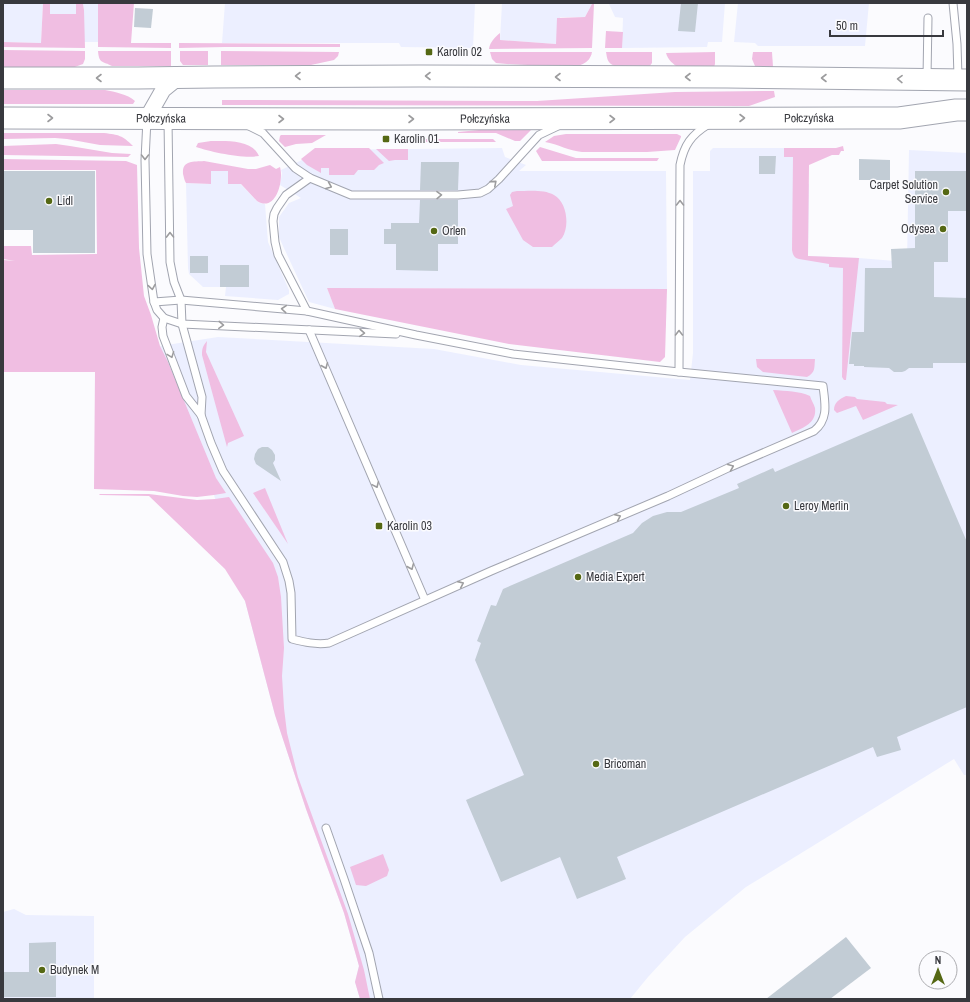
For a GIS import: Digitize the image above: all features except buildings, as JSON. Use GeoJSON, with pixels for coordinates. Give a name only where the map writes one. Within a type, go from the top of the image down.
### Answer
{"type":"FeatureCollection","features":[{"type":"Feature","properties":{"kind":"main road"},"geometry":{"type":"LineString","coordinates":[[3,78],[426,76],[962,80]]}},
{"type":"Feature","properties":{"kind":"main road","name":"Połczyńska"},"geometry":{"type":"LineString","coordinates":[[3,118],[899,118],[956,110],[967,110]]}},
{"type":"Feature","properties":{"kind":"street"},"geometry":{"type":"LineString","coordinates":[[147,118],[163,90],[178,77]]}},
{"type":"Feature","properties":{"kind":"street"},"geometry":{"type":"LineString","coordinates":[[138,78],[158,97],[168,118]]}},
{"type":"Feature","properties":{"kind":"lane"},"geometry":{"type":"LineString","coordinates":[[953,3],[962,80]]}},
{"type":"Feature","properties":{"kind":"lane"},"geometry":{"type":"LineString","coordinates":[[927,79],[928,18]]}},
{"type":"Feature","properties":{"kind":"lane"},"geometry":{"type":"LineString","coordinates":[[147,118],[145,150],[147,254],[154,302],[157,310],[164,318],[182,324],[416,335]]}},
{"type":"Feature","properties":{"kind":"lane"},"geometry":{"type":"LineString","coordinates":[[168,118],[170,262],[174,282],[181,300],[182,324],[202,397],[201,416]]}},
{"type":"Feature","properties":{"kind":"lane"},"geometry":{"type":"LineString","coordinates":[[679,372],[680,165],[684,150],[692,137],[716,118]]}},
{"type":"Feature","properties":{"kind":"lane"},"geometry":{"type":"LineString","coordinates":[[234,119],[263,133],[295,168],[310,178],[351,195],[458,195],[480,193],[488,189],[499,179],[539,135],[573,119]]}},
{"type":"Feature","properties":{"kind":"lane"},"geometry":{"type":"LineString","coordinates":[[307,311],[278,255],[274,242],[272,221],[277,208],[286,195],[310,178]]}},
{"type":"Feature","properties":{"kind":"lane"},"geometry":{"type":"LineString","coordinates":[[154,302],[181,300],[307,311],[512,354],[823,386],[825,411],[819,427],[814,431],[329,643],[313,643],[292,639],[290,587],[283,562],[223,471],[201,416],[186,396],[163,336],[162,326],[164,318]]}},
{"type":"Feature","properties":{"kind":"lane"},"geometry":{"type":"LineString","coordinates":[[309,330],[425,600]]}},
{"type":"Feature","properties":{"kind":"lane"},"geometry":{"type":"LineString","coordinates":[[326,828],[369,953],[380,999]]}},
{"type":"Feature","properties":{"kind":"shaded area"},"geometry":{"type":"Polygon","coordinates":[[[3,3],[43,3],[41,43],[3,42],[3,3]]]}},
{"type":"Feature","properties":{"kind":"shaded area"},"geometry":{"type":"Polygon","coordinates":[[[43,3],[50,3],[50,14],[76,14],[76,4],[83,4],[85,48],[3,47],[3,42],[41,43],[43,3]]]}},
{"type":"Feature","properties":{"kind":"shaded area"},"geometry":{"type":"Polygon","coordinates":[[[50,3],[98,3],[99,42],[84,42],[83,4],[76,14],[49,14],[50,3]]]}},
{"type":"Feature","properties":{"kind":"shaded area"},"geometry":{"type":"Polygon","coordinates":[[[98,3],[134,3],[131,43],[171,43],[171,48],[98,47],[98,3]]]}},
{"type":"Feature","properties":{"kind":"shaded area"},"geometry":{"type":"Polygon","coordinates":[[[225,3],[475,3],[473,48],[401,47],[399,43],[222,43],[225,3]]]}},
{"type":"Feature","properties":{"kind":"shaded area"},"geometry":{"type":"Polygon","coordinates":[[[502,3],[725,3],[722,42],[708,42],[707,47],[622,48],[623,18],[615,17],[609,4],[592,4],[585,17],[560,17],[556,44],[500,40],[502,3]]]}},
{"type":"Feature","properties":{"kind":"shaded area"},"geometry":{"type":"Polygon","coordinates":[[[738,3],[869,3],[865,46],[758,46],[755,43],[734,42],[738,3]]]}},
{"type":"Feature","properties":{"kind":"shaded area"},"geometry":{"type":"Polygon","coordinates":[[[592,4],[594,4],[592,48],[489,49],[490,44],[500,33],[500,40],[556,44],[557,18],[585,17],[592,4]]]}},
{"type":"Feature","properties":{"kind":"shaded area"},"geometry":{"type":"Polygon","coordinates":[[[606,31],[623,32],[622,48],[605,48],[606,31]]]}},
{"type":"Feature","properties":{"kind":"shaded area"},"geometry":{"type":"Polygon","coordinates":[[[179,43],[340,44],[340,47],[179,48],[179,43]]]}},
{"type":"Feature","properties":{"kind":"shaded area"},"geometry":{"type":"Polygon","coordinates":[[[3,50],[85,51],[85,59],[83,64],[72,68],[3,68],[3,50]]]}},
{"type":"Feature","properties":{"kind":"shaded area"},"geometry":{"type":"Polygon","coordinates":[[[98,51],[171,51],[171,66],[112,66],[100,60],[98,51]]]}},
{"type":"Feature","properties":{"kind":"shaded area"},"geometry":{"type":"Polygon","coordinates":[[[180,51],[208,51],[208,65],[183,65],[180,61],[180,51]]]}},
{"type":"Feature","properties":{"kind":"shaded area"},"geometry":{"type":"Polygon","coordinates":[[[221,51],[339,52],[338,56],[334,60],[311,65],[221,65],[221,51]]]}},
{"type":"Feature","properties":{"kind":"shaded area"},"geometry":{"type":"Polygon","coordinates":[[[490,52],[592,52],[589,59],[583,64],[567,67],[496,63],[492,59],[490,52]]]}},
{"type":"Feature","properties":{"kind":"shaded area"},"geometry":{"type":"Polygon","coordinates":[[[606,52],[652,52],[652,63],[649,67],[614,66],[607,59],[606,52]]]}},
{"type":"Feature","properties":{"kind":"shaded area"},"geometry":{"type":"Polygon","coordinates":[[[715,52],[714,67],[679,68],[671,62],[666,53],[715,52]]]}},
{"type":"Feature","properties":{"kind":"shaded area"},"geometry":{"type":"Polygon","coordinates":[[[753,52],[772,52],[773,67],[755,66],[752,59],[753,52]]]}},
{"type":"Feature","properties":{"kind":"shaded area"},"geometry":{"type":"Polygon","coordinates":[[[3,90],[105,90],[125,95],[135,101],[133,104],[3,104],[3,90]]]}},
{"type":"Feature","properties":{"kind":"shaded area"},"geometry":{"type":"Polygon","coordinates":[[[774,91],[775,97],[749,106],[222,105],[222,100],[537,101],[675,92],[774,91]]]}},
{"type":"Feature","properties":{"kind":"shaded area"},"geometry":{"type":"Polygon","coordinates":[[[510,127],[531,130],[520,141],[515,141],[496,133],[458,133],[458,132],[510,127]]]}},
{"type":"Feature","properties":{"kind":"shaded area"},"geometry":{"type":"Polygon","coordinates":[[[3,133],[104,133],[120,136],[133,146],[100,145],[55,138],[3,139],[3,133]]]}},
{"type":"Feature","properties":{"kind":"shaded area"},"geometry":{"type":"Polygon","coordinates":[[[566,134],[677,134],[681,137],[675,150],[647,152],[582,152],[545,142],[554,136],[566,134]]]}},
{"type":"Feature","properties":{"kind":"shaded area"},"geometry":{"type":"Polygon","coordinates":[[[281,135],[326,135],[312,143],[296,144],[285,147],[279,141],[281,135]]]}},
{"type":"Feature","properties":{"kind":"shaded area"},"geometry":{"type":"Polygon","coordinates":[[[414,139],[493,139],[496,142],[411,142],[414,139]]]}},
{"type":"Feature","properties":{"kind":"shaded area"},"geometry":{"type":"Polygon","coordinates":[[[211,141],[231,141],[245,144],[256,150],[259,156],[236,156],[196,147],[198,143],[211,141]]]}},
{"type":"Feature","properties":{"kind":"shaded area"},"geometry":{"type":"Polygon","coordinates":[[[56,144],[112,153],[131,154],[128,157],[3,155],[3,146],[56,144]]]}},
{"type":"Feature","properties":{"kind":"shaded area"},"geometry":{"type":"Polygon","coordinates":[[[843,146],[844,151],[841,151],[839,155],[832,155],[809,165],[808,256],[859,258],[846,380],[842,377],[843,268],[829,267],[829,264],[799,259],[793,255],[793,157],[784,157],[784,148],[836,148],[843,146]]]}},
{"type":"Feature","properties":{"kind":"shaded area"},"geometry":{"type":"Polygon","coordinates":[[[540,147],[576,158],[659,158],[657,161],[542,161],[536,151],[540,147]]]}},
{"type":"Feature","properties":{"kind":"shaded area"},"geometry":{"type":"Polygon","coordinates":[[[315,148],[369,148],[384,163],[379,165],[374,170],[358,170],[354,175],[329,175],[329,168],[321,168],[321,173],[307,165],[301,159],[315,148]]]}},
{"type":"Feature","properties":{"kind":"shaded area"},"geometry":{"type":"Polygon","coordinates":[[[502,148],[505,157],[526,165],[519,171],[666,171],[667,289],[327,288],[335,309],[309,302],[279,237],[279,217],[289,203],[301,198],[280,185],[281,170],[323,150],[502,148]]]}},
{"type":"Feature","properties":{"kind":"shaded area"},"geometry":{"type":"Polygon","coordinates":[[[713,148],[784,148],[784,157],[793,157],[809,185],[808,256],[907,262],[909,150],[967,153],[967,775],[964,775],[954,759],[746,887],[685,937],[630,999],[360,999],[355,982],[359,966],[344,913],[306,809],[275,715],[245,601],[214,495],[160,346],[218,337],[434,349],[521,365],[690,380],[693,353],[693,171],[710,171],[710,151],[713,148]]]}},
{"type":"Feature","properties":{"kind":"shaded area"},"geometry":{"type":"Polygon","coordinates":[[[376,149],[408,149],[408,160],[389,161],[376,149]]]}},
{"type":"Feature","properties":{"kind":"shaded area"},"geometry":{"type":"Polygon","coordinates":[[[3,159],[126,161],[137,165],[139,248],[144,296],[160,346],[216,478],[226,493],[197,497],[154,491],[94,489],[95,372],[3,372],[3,260],[15,261],[3,259],[3,246],[31,246],[32,255],[97,254],[96,170],[3,170],[3,159]]]}},
{"type":"Feature","properties":{"kind":"shaded area"},"geometry":{"type":"Polygon","coordinates":[[[204,161],[248,169],[256,169],[270,165],[276,169],[280,167],[281,179],[277,193],[274,199],[269,203],[264,204],[257,201],[241,184],[228,184],[228,171],[211,171],[211,184],[186,183],[183,174],[184,166],[192,162],[204,161]]]}},
{"type":"Feature","properties":{"kind":"shaded area"},"geometry":{"type":"Polygon","coordinates":[[[210,171],[228,171],[257,201],[265,204],[268,242],[289,290],[289,294],[278,300],[225,296],[226,287],[203,287],[189,274],[186,183],[210,184],[210,171]]]}},
{"type":"Feature","properties":{"kind":"shaded area"},"geometry":{"type":"Polygon","coordinates":[[[512,192],[550,193],[558,198],[562,203],[566,215],[566,227],[562,238],[552,247],[533,247],[523,240],[506,209],[513,206],[510,195],[512,192]]]}},
{"type":"Feature","properties":{"kind":"shaded area"},"geometry":{"type":"Polygon","coordinates":[[[327,288],[667,289],[665,357],[660,362],[509,344],[335,309],[327,288]]]}},
{"type":"Feature","properties":{"kind":"shaded area"},"geometry":{"type":"Polygon","coordinates":[[[207,341],[206,352],[244,436],[228,443],[227,447],[202,355],[203,347],[207,341]]]}},
{"type":"Feature","properties":{"kind":"shaded area"},"geometry":{"type":"Polygon","coordinates":[[[756,359],[815,359],[813,371],[807,377],[763,372],[757,367],[756,359]]]}},
{"type":"Feature","properties":{"kind":"shaded area"},"geometry":{"type":"Polygon","coordinates":[[[773,390],[797,392],[810,396],[815,408],[814,418],[812,421],[805,427],[792,433],[773,390]]]}},
{"type":"Feature","properties":{"kind":"shaded area"},"geometry":{"type":"Polygon","coordinates":[[[846,396],[898,405],[863,420],[856,406],[837,413],[834,410],[837,402],[846,396]]]}},
{"type":"Feature","properties":{"kind":"shaded area"},"geometry":{"type":"Polygon","coordinates":[[[265,488],[288,544],[253,493],[265,488]]]}},
{"type":"Feature","properties":{"kind":"shaded area"},"geometry":{"type":"Polygon","coordinates":[[[99,494],[149,494],[197,500],[229,497],[273,563],[278,577],[281,597],[284,648],[282,676],[287,733],[298,777],[348,914],[364,970],[370,999],[360,999],[355,982],[359,966],[344,913],[306,809],[275,715],[245,601],[225,569],[149,496],[99,494]]]}},
{"type":"Feature","properties":{"kind":"shaded area"},"geometry":{"type":"Polygon","coordinates":[[[383,854],[389,870],[387,876],[366,886],[356,885],[350,867],[383,854]]]}},
{"type":"Feature","properties":{"kind":"shaded area"},"geometry":{"type":"Polygon","coordinates":[[[14,909],[26,915],[94,916],[94,999],[3,999],[3,912],[14,909]]]}},
{"type":"Feature","properties":{"kind":"place","name":"Karolin 02"},"geometry":{"type":"Point","coordinates":[429,52]}},
{"type":"Feature","properties":{"kind":"place","name":"Karolin 01"},"geometry":{"type":"Point","coordinates":[386,139]}},
{"type":"Feature","properties":{"kind":"place","name":"Carpet Solution Service"},"geometry":{"type":"Point","coordinates":[946,192]}},
{"type":"Feature","properties":{"kind":"place","name":"Lidl"},"geometry":{"type":"Point","coordinates":[49,201]}},
{"type":"Feature","properties":{"kind":"place","name":"Odysea"},"geometry":{"type":"Point","coordinates":[943,229]}},
{"type":"Feature","properties":{"kind":"place","name":"Orlen"},"geometry":{"type":"Point","coordinates":[434,231]}},
{"type":"Feature","properties":{"kind":"place","name":"Leroy Merlin"},"geometry":{"type":"Point","coordinates":[786,506]}},
{"type":"Feature","properties":{"kind":"place","name":"Karolin 03"},"geometry":{"type":"Point","coordinates":[379,526]}},
{"type":"Feature","properties":{"kind":"place","name":"Media Expert"},"geometry":{"type":"Point","coordinates":[578,577]}},
{"type":"Feature","properties":{"kind":"place","name":"Bricoman"},"geometry":{"type":"Point","coordinates":[596,764]}},
{"type":"Feature","properties":{"kind":"place","name":"Budynek M"},"geometry":{"type":"Point","coordinates":[42,970]}}]}
